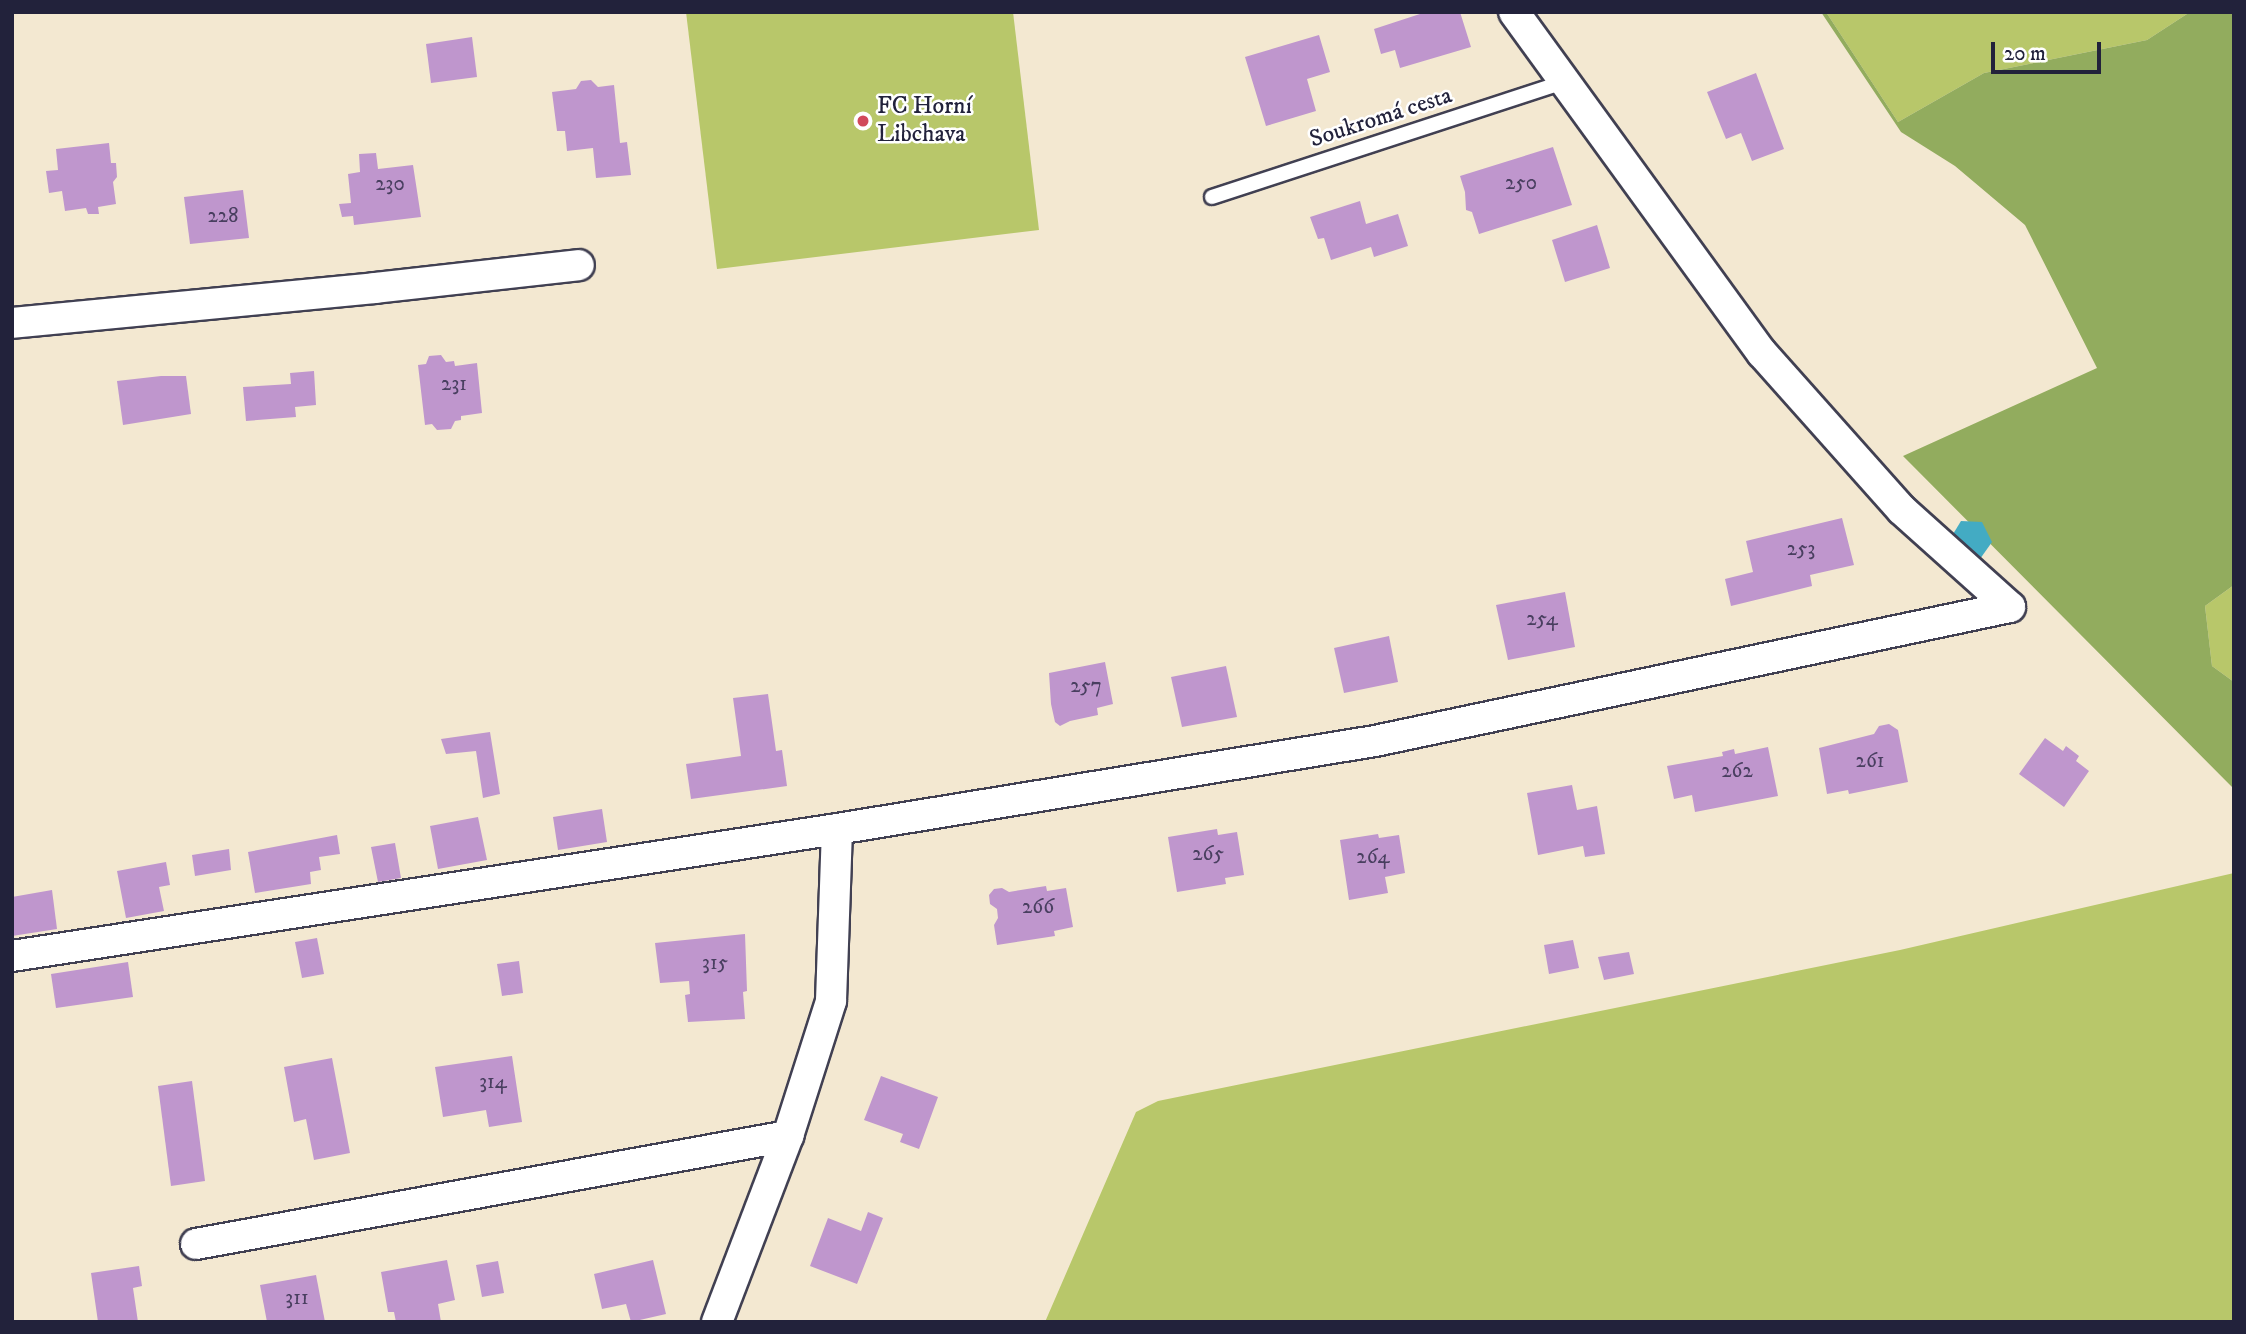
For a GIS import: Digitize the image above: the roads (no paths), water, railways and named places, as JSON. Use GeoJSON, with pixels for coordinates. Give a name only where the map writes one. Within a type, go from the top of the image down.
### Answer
{"type":"FeatureCollection","features":[{"type":"Feature","properties":{"kind":"street"},"geometry":{"type":"LineString","coordinates":[[12,956],[837,830],[1375,741],[2010,607],[1902,510],[1762,353],[1514,12]]}},
{"type":"Feature","properties":{"kind":"street"},"geometry":{"type":"LineString","coordinates":[[12,323],[375,288],[579,265]]}},
{"type":"Feature","properties":{"kind":"street"},"geometry":{"type":"LineString","coordinates":[[717,1322],[788,1136],[831,1001],[837,830]]}},
{"type":"Feature","properties":{"kind":"street"},"geometry":{"type":"LineString","coordinates":[[196,1244],[788,1136]]}},
{"type":"Feature","properties":{"kind":"lane","name":"Soukromá cesta"},"geometry":{"type":"LineString","coordinates":[[1212,197],[1564,82]]}},
{"type":"Feature","properties":{"kind":"water"},"geometry":{"type":"Polygon","coordinates":[[[1961,521],[1982,522],[1992,542],[1980,559],[1959,558],[1950,539],[1961,521]]]}},
{"type":"Feature","properties":{"kind":"place","name":"FC Horní Libchava"},"geometry":{"type":"Point","coordinates":[863,121]}}]}
